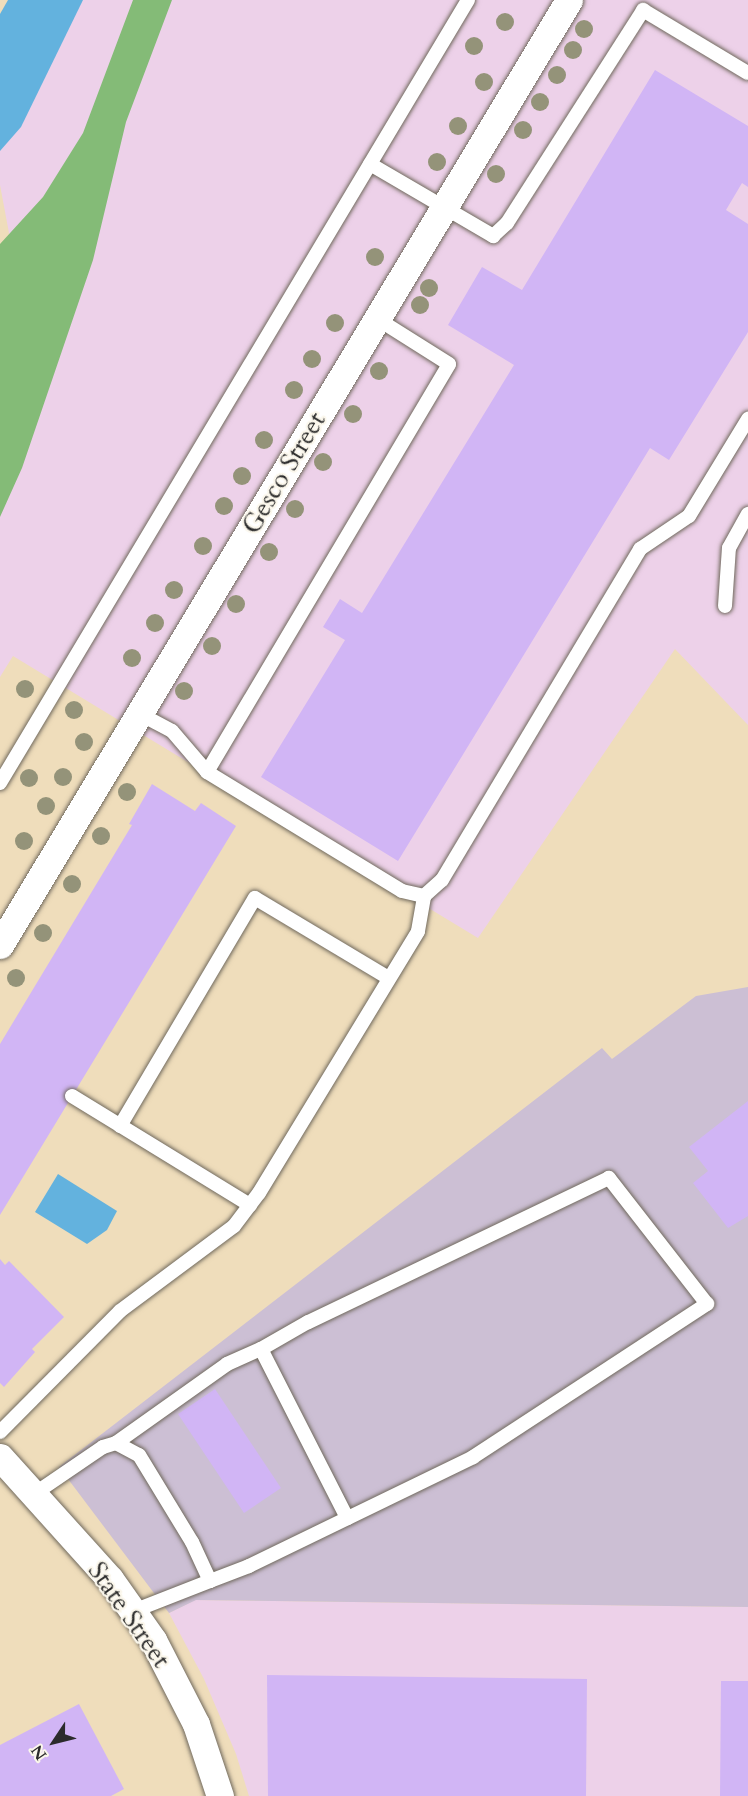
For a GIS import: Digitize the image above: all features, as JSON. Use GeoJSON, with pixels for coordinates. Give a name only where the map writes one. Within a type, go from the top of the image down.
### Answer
{"type":"FeatureCollection","features":[{"type":"Feature","properties":{"kind":"street","name":"Gesco Street"},"geometry":{"type":"LineString","coordinates":[[0,945],[569,0]]}},
{"type":"Feature","properties":{"kind":"street","name":"State Street"},"geometry":{"type":"LineString","coordinates":[[0,1457],[133,1611],[153,1640],[196,1724],[220,1796]]}},
{"type":"Feature","properties":{"kind":"lane"},"geometry":{"type":"LineString","coordinates":[[0,783],[468,0]]}},
{"type":"Feature","properties":{"kind":"lane"},"geometry":{"type":"LineString","coordinates":[[370,164],[485,234],[500,233],[643,10],[748,73]]}},
{"type":"Feature","properties":{"kind":"lane"},"geometry":{"type":"LineString","coordinates":[[207,772],[449,364],[376,318]]}},
{"type":"Feature","properties":{"kind":"lane"},"geometry":{"type":"LineString","coordinates":[[0,1432],[120,1311],[234,1226],[250,1205],[387,977],[418,931],[424,896],[442,880],[640,549],[689,516],[748,419]]}},
{"type":"Feature","properties":{"kind":"lane"},"geometry":{"type":"LineString","coordinates":[[725,606],[729,548],[748,514]]}},
{"type":"Feature","properties":{"kind":"lane"},"geometry":{"type":"LineString","coordinates":[[140,714],[172,731],[207,772],[402,891],[424,896]]}},
{"type":"Feature","properties":{"kind":"lane"},"geometry":{"type":"LineString","coordinates":[[120,1126],[255,898],[387,977]]}},
{"type":"Feature","properties":{"kind":"lane"},"geometry":{"type":"LineString","coordinates":[[72,1096],[250,1205]]}},
{"type":"Feature","properties":{"kind":"lane"},"geometry":{"type":"LineString","coordinates":[[34,1494],[103,1447],[116,1443],[226,1364],[261,1349],[308,1322],[609,1178],[707,1304],[473,1457],[210,1581],[133,1611]]}},
{"type":"Feature","properties":{"kind":"lane"},"geometry":{"type":"LineString","coordinates":[[261,1349],[347,1518]]}},
{"type":"Feature","properties":{"kind":"lane"},"geometry":{"type":"LineString","coordinates":[[116,1443],[139,1455],[192,1542],[210,1581]]}},
{"type":"Feature","properties":{"kind":"shaded area"},"geometry":{"type":"Polygon","coordinates":[[[50,0],[748,0],[748,725],[675,649],[478,938],[13,656],[0,677],[0,481],[42,409],[0,185],[0,89],[50,0]]]}},
{"type":"Feature","properties":{"kind":"shaded area"},"geometry":{"type":"Polygon","coordinates":[[[748,987],[748,1607],[196,1600],[169,1613],[59,1467],[602,1048],[612,1059],[696,996],[748,987]]]}},
{"type":"Feature","properties":{"kind":"shaded area"},"geometry":{"type":"Polygon","coordinates":[[[195,1600],[748,1607],[748,1796],[249,1796],[236,1754],[204,1679],[169,1613],[195,1600]]]}},
{"type":"Feature","properties":{"kind":"green space"},"geometry":{"type":"Polygon","coordinates":[[[133,0],[172,0],[126,122],[93,260],[22,468],[0,517],[0,244],[43,197],[83,133],[133,0]]]}},
{"type":"Feature","properties":{"kind":"water"},"geometry":{"type":"Polygon","coordinates":[[[8,0],[83,0],[21,127],[0,151],[0,14],[8,0]]]}},
{"type":"Feature","properties":{"kind":"water"},"geometry":{"type":"Polygon","coordinates":[[[58,1174],[117,1211],[107,1230],[87,1244],[35,1212],[58,1174]]]}},
{"type":"Feature","properties":{"kind":"building"},"geometry":{"type":"Polygon","coordinates":[[[655,70],[748,126],[748,187],[742,183],[726,210],[748,224],[748,332],[669,460],[650,448],[398,861],[261,777],[345,640],[323,627],[340,599],[362,613],[514,365],[448,325],[482,267],[522,290],[655,70]]]}},
{"type":"Feature","properties":{"kind":"building"},"geometry":{"type":"Polygon","coordinates":[[[152,784],[195,811],[201,803],[236,826],[0,1215],[0,1044],[132,825],[129,824],[152,784]]]}},
{"type":"Feature","properties":{"kind":"building"},"geometry":{"type":"Polygon","coordinates":[[[748,1101],[748,1216],[728,1228],[693,1183],[708,1171],[689,1147],[748,1101]]]}},
{"type":"Feature","properties":{"kind":"building"},"geometry":{"type":"Polygon","coordinates":[[[0,1259],[5,1265],[9,1261],[64,1317],[32,1349],[35,1352],[4,1387],[0,1383],[0,1259]]]}},
{"type":"Feature","properties":{"kind":"building"},"geometry":{"type":"Polygon","coordinates":[[[215,1389],[281,1488],[244,1513],[178,1414],[215,1389]]]}},
{"type":"Feature","properties":{"kind":"building"},"geometry":{"type":"Polygon","coordinates":[[[267,1675],[587,1679],[586,1796],[268,1796],[267,1675]]]}},
{"type":"Feature","properties":{"kind":"building"},"geometry":{"type":"Polygon","coordinates":[[[721,1681],[748,1681],[748,1796],[720,1796],[721,1681]]]}},
{"type":"Feature","properties":{"kind":"building"},"geometry":{"type":"Polygon","coordinates":[[[79,1704],[124,1789],[111,1796],[0,1796],[0,1745],[79,1704]]]}}]}
